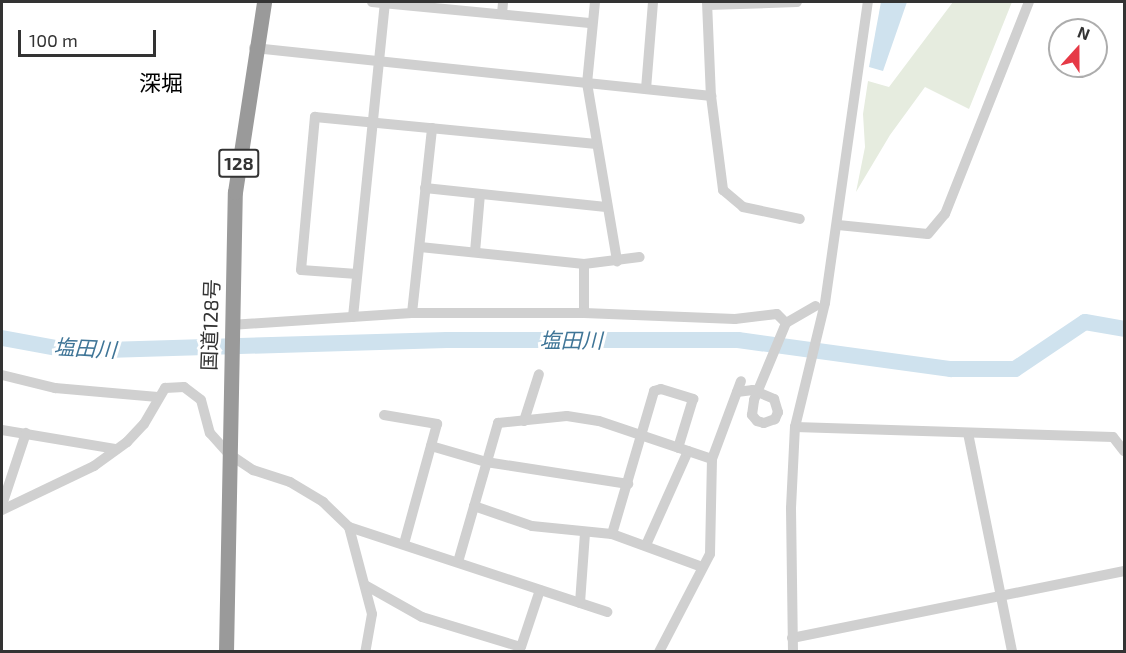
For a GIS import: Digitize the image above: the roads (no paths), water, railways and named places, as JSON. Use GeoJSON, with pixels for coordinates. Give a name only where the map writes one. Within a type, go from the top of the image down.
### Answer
{"type":"FeatureCollection","features":[{"type":"Feature","properties":{"kind":"highway","name":"国道128号"},"geometry":{"type":"LineString","coordinates":[[226,651],[229,394],[235,192],[254,48],[264,2]]}},
{"type":"Feature","properties":{"kind":"street"},"geometry":{"type":"LineString","coordinates":[[372,2],[445,4],[502,14],[592,23]]}},
{"type":"Feature","properties":{"kind":"street"},"geometry":{"type":"LineString","coordinates":[[353,317],[385,2]]}},
{"type":"Feature","properties":{"kind":"street"},"geometry":{"type":"LineString","coordinates":[[502,14],[503,2]]}},
{"type":"Feature","properties":{"kind":"street"},"geometry":{"type":"LineString","coordinates":[[595,2],[587,83],[594,144],[617,261]]}},
{"type":"Feature","properties":{"kind":"street"},"geometry":{"type":"LineString","coordinates":[[646,89],[653,2]]}},
{"type":"Feature","properties":{"kind":"street"},"geometry":{"type":"LineString","coordinates":[[797,2],[708,3],[711,96],[723,190],[743,207],[800,219]]}},
{"type":"Feature","properties":{"kind":"street"},"geometry":{"type":"LineString","coordinates":[[793,651],[791,508],[795,427],[838,225],[868,2]]}},
{"type":"Feature","properties":{"kind":"street"},"geometry":{"type":"LineString","coordinates":[[838,225],[928,234],[945,214],[1029,2]]}},
{"type":"Feature","properties":{"kind":"street"},"geometry":{"type":"LineString","coordinates":[[254,48],[711,96]]}},
{"type":"Feature","properties":{"kind":"street"},"geometry":{"type":"LineString","coordinates":[[357,274],[300,270],[315,117],[594,144]]}},
{"type":"Feature","properties":{"kind":"street"},"geometry":{"type":"LineString","coordinates":[[412,313],[432,128]]}},
{"type":"Feature","properties":{"kind":"street"},"geometry":{"type":"LineString","coordinates":[[425,188],[606,207]]}},
{"type":"Feature","properties":{"kind":"street"},"geometry":{"type":"LineString","coordinates":[[475,252],[480,194]]}},
{"type":"Feature","properties":{"kind":"street"},"geometry":{"type":"LineString","coordinates":[[420,247],[584,264],[640,257]]}},
{"type":"Feature","properties":{"kind":"street"},"geometry":{"type":"LineString","coordinates":[[584,264],[584,313]]}},
{"type":"Feature","properties":{"kind":"street"},"geometry":{"type":"LineString","coordinates":[[737,392],[753,390],[774,399],[778,412],[775,419],[764,423],[757,421],[752,415],[754,400],[786,323],[820,305]]}},
{"type":"Feature","properties":{"kind":"street"},"geometry":{"type":"LineString","coordinates":[[231,325],[412,313],[584,313],[735,319],[777,314],[786,323]]}},
{"type":"Feature","properties":{"kind":"street"},"geometry":{"type":"LineString","coordinates":[[524,421],[539,374]]}},
{"type":"Feature","properties":{"kind":"street"},"geometry":{"type":"LineString","coordinates":[[2,375],[55,388],[158,397]]}},
{"type":"Feature","properties":{"kind":"street"},"geometry":{"type":"LineString","coordinates":[[659,651],[710,554],[712,459],[741,381]]}},
{"type":"Feature","properties":{"kind":"street"},"geometry":{"type":"LineString","coordinates":[[2,510],[94,466],[144,424],[165,388],[176,386],[193,392],[206,410],[210,433],[229,454],[253,470],[290,482],[323,502],[349,527],[607,612]]}},
{"type":"Feature","properties":{"kind":"street"},"geometry":{"type":"LineString","coordinates":[[612,534],[654,391],[662,389],[693,399],[683,450],[646,545]]}},
{"type":"Feature","properties":{"kind":"street"},"geometry":{"type":"LineString","coordinates":[[384,415],[438,424],[404,544]]}},
{"type":"Feature","properties":{"kind":"street"},"geometry":{"type":"LineString","coordinates":[[458,562],[498,423],[567,416],[599,421],[712,459]]}},
{"type":"Feature","properties":{"kind":"street"},"geometry":{"type":"LineString","coordinates":[[795,427],[1113,437],[1125,451]]}},
{"type":"Feature","properties":{"kind":"street"},"geometry":{"type":"LineString","coordinates":[[2,430],[116,449]]}},
{"type":"Feature","properties":{"kind":"street"},"geometry":{"type":"LineString","coordinates":[[968,433],[1012,651]]}},
{"type":"Feature","properties":{"kind":"street"},"geometry":{"type":"LineString","coordinates":[[2,505],[26,434]]}},
{"type":"Feature","properties":{"kind":"street"},"geometry":{"type":"LineString","coordinates":[[431,446],[486,462],[628,484]]}},
{"type":"Feature","properties":{"kind":"street"},"geometry":{"type":"LineString","coordinates":[[474,506],[532,526],[612,534],[702,567]]}},
{"type":"Feature","properties":{"kind":"street"},"geometry":{"type":"LineString","coordinates":[[349,527],[372,614],[365,651]]}},
{"type":"Feature","properties":{"kind":"street"},"geometry":{"type":"LineString","coordinates":[[580,603],[585,533]]}},
{"type":"Feature","properties":{"kind":"street"},"geometry":{"type":"LineString","coordinates":[[792,638],[1125,571]]}},
{"type":"Feature","properties":{"kind":"street"},"geometry":{"type":"LineString","coordinates":[[365,585],[423,617],[521,647],[540,590]]}},
{"type":"Feature","properties":{"kind":"water"},"geometry":{"type":"Polygon","coordinates":[[[881,2],[907,2],[883,71],[869,67],[881,2]]]}},
{"type":"Feature","properties":{"kind":"waterway","name":"塩田川"},"geometry":{"type":"LineString","coordinates":[[2,338],[73,351],[447,340],[738,340],[951,369],[1015,369],[1085,322],[1124,329]]}},
{"type":"Feature","properties":{"kind":"district","name":"深堀"},"geometry":{"type":"Point","coordinates":[161,83]}}]}
